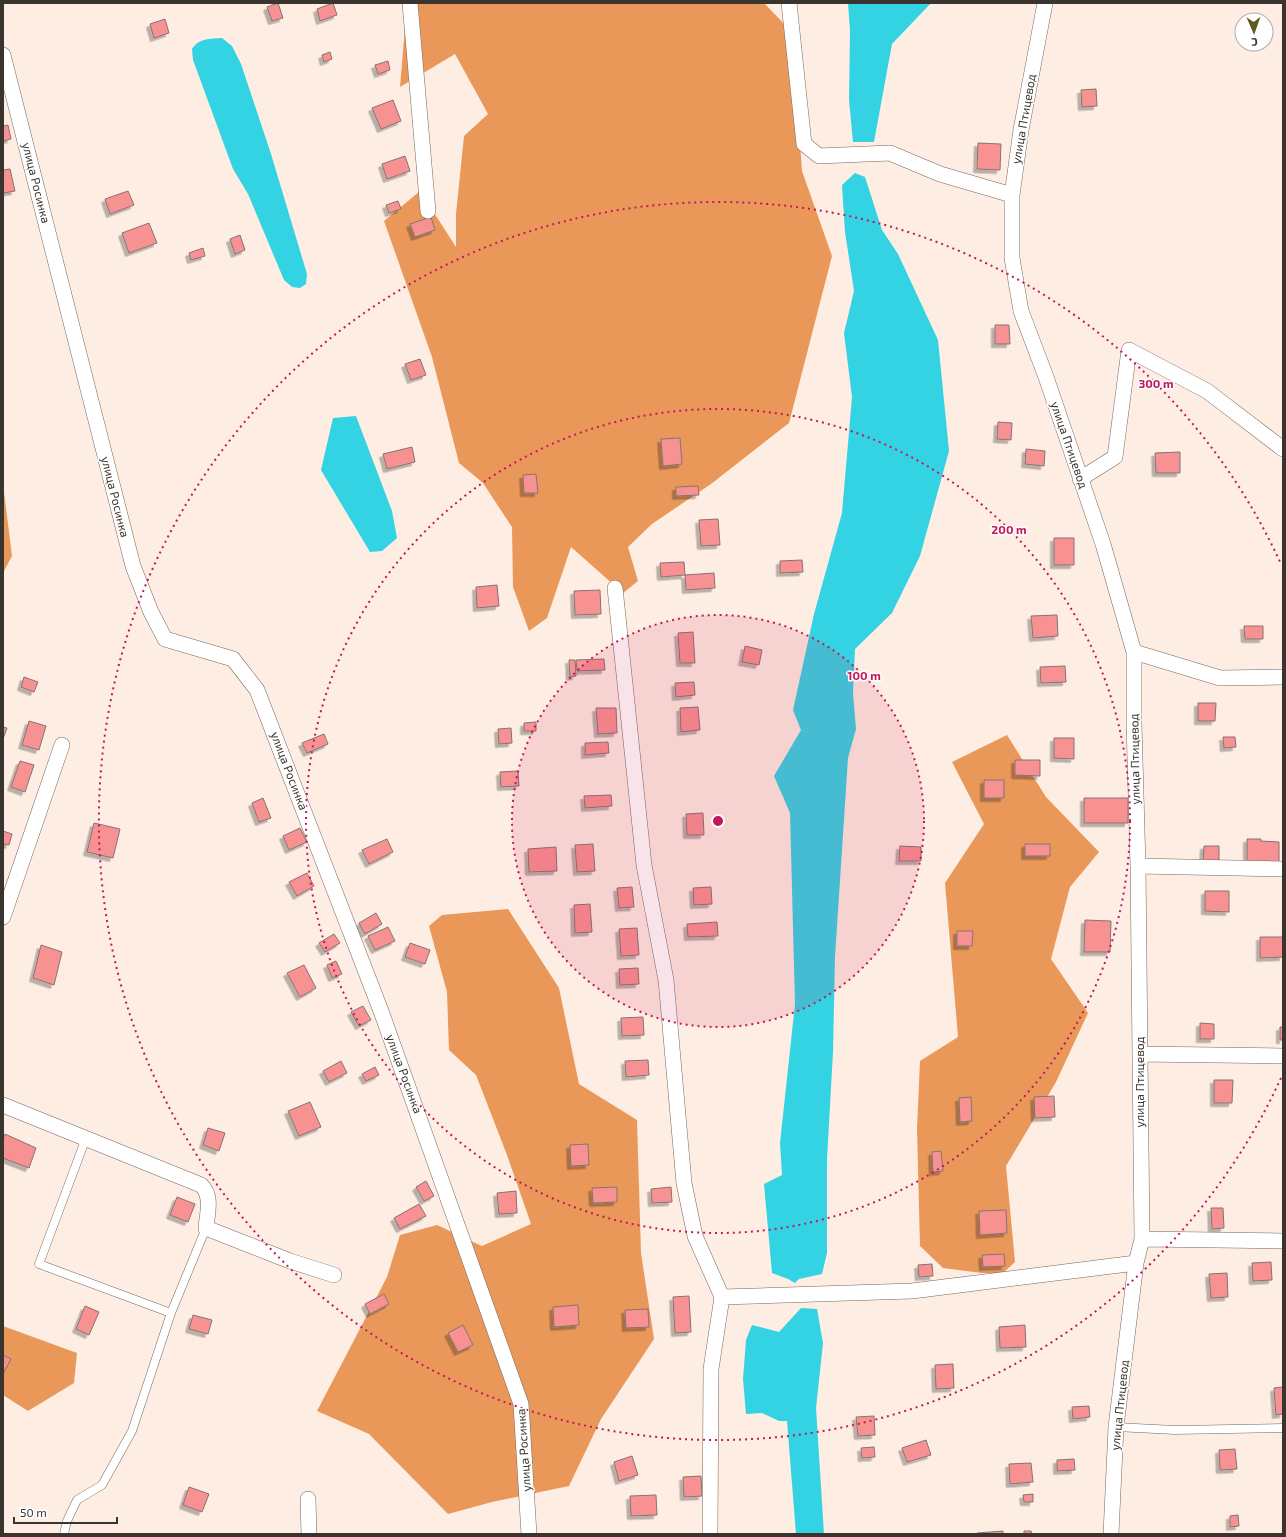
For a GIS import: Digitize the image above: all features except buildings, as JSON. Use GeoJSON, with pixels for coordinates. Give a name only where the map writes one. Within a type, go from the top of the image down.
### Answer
{"type":"FeatureCollection","features":[{"type":"Feature","properties":{"kind":"street"},"geometry":{"type":"LineString","coordinates":[[410,3],[428,211]]}},
{"type":"Feature","properties":{"kind":"street"},"geometry":{"type":"LineString","coordinates":[[789,3],[804,144],[819,156],[890,153],[940,174],[1012,195]]}},
{"type":"Feature","properties":{"kind":"street","name":"улица Птицевод"},"geometry":{"type":"LineString","coordinates":[[1045,3],[1021,130],[1012,195],[1012,258],[1021,310],[1046,377],[1103,544],[1134,652],[1142,1239],[1136,1263],[1116,1427],[1111,1534]]}},
{"type":"Feature","properties":{"kind":"street","name":"улица Росинка"},"geometry":{"type":"LineString","coordinates":[[3,55],[132,566],[151,612],[166,639],[233,659],[257,690],[381,1011],[521,1404],[529,1534]]}},
{"type":"Feature","properties":{"kind":"street"},"geometry":{"type":"LineString","coordinates":[[1080,479],[1115,456],[1129,350],[1207,391],[1283,449]]}},
{"type":"Feature","properties":{"kind":"street"},"geometry":{"type":"LineString","coordinates":[[616,588],[644,866],[666,980],[684,1183],[695,1236],[722,1297],[711,1369],[710,1534]]}},
{"type":"Feature","properties":{"kind":"street"},"geometry":{"type":"LineString","coordinates":[[1134,652],[1220,678],[1283,677]]}},
{"type":"Feature","properties":{"kind":"street"},"geometry":{"type":"LineString","coordinates":[[3,917],[62,745]]}},
{"type":"Feature","properties":{"kind":"street"},"geometry":{"type":"LineString","coordinates":[[1138,866],[1283,869]]}},
{"type":"Feature","properties":{"kind":"street"},"geometry":{"type":"LineString","coordinates":[[1140,1054],[1283,1056]]}},
{"type":"Feature","properties":{"kind":"street"},"geometry":{"type":"LineString","coordinates":[[3,1105],[201,1185],[206,1190],[208,1202],[206,1228],[334,1275]]}},
{"type":"Feature","properties":{"kind":"street"},"geometry":{"type":"LineString","coordinates":[[1142,1239],[1283,1241]]}},
{"type":"Feature","properties":{"kind":"street"},"geometry":{"type":"LineString","coordinates":[[722,1297],[912,1291],[1136,1263]]}},
{"type":"Feature","properties":{"kind":"street"},"geometry":{"type":"LineString","coordinates":[[308,1499],[309,1534]]}},
{"type":"Feature","properties":{"kind":"lane"},"geometry":{"type":"LineString","coordinates":[[86,1138],[39,1264],[171,1313]]}},
{"type":"Feature","properties":{"kind":"lane"},"geometry":{"type":"LineString","coordinates":[[64,1534],[67,1522],[77,1500],[102,1485],[132,1431],[171,1313],[206,1228]]}},
{"type":"Feature","properties":{"kind":"lane"},"geometry":{"type":"LineString","coordinates":[[1116,1427],[1176,1430],[1283,1428]]}},
{"type":"Feature","properties":{"kind":"shaded area"},"geometry":{"type":"Polygon","coordinates":[[[407,3],[764,3],[792,32],[802,171],[832,256],[789,423],[711,484],[652,524],[628,547],[638,581],[623,593],[571,547],[547,618],[529,631],[513,587],[512,527],[483,483],[459,463],[432,357],[384,221],[420,191],[456,247],[456,214],[464,136],[488,114],[455,54],[400,87],[407,3]]]}},
{"type":"Feature","properties":{"kind":"shaded area"},"geometry":{"type":"Polygon","coordinates":[[[3,484],[12,556],[3,573],[3,484]]]}},
{"type":"Feature","properties":{"kind":"shaded area"},"geometry":{"type":"Polygon","coordinates":[[[1007,735],[1046,797],[1099,852],[1070,887],[1051,959],[1088,1013],[1056,1082],[1006,1166],[1015,1262],[1003,1273],[982,1273],[943,1268],[920,1246],[917,1129],[920,1061],[958,1037],[945,883],[984,824],[952,762],[1007,735]]]}},
{"type":"Feature","properties":{"kind":"shaded area"},"geometry":{"type":"Polygon","coordinates":[[[508,909],[559,988],[579,1084],[637,1120],[641,1253],[654,1339],[601,1419],[569,1486],[492,1502],[448,1514],[369,1434],[317,1411],[387,1277],[400,1235],[437,1225],[482,1246],[531,1224],[507,1155],[476,1075],[449,1050],[447,992],[429,926],[442,915],[508,909]]]}},
{"type":"Feature","properties":{"kind":"shaded area"},"geometry":{"type":"Polygon","coordinates":[[[3,1326],[77,1353],[74,1383],[28,1411],[3,1395],[3,1326]]]}},
{"type":"Feature","properties":{"kind":"water"},"geometry":{"type":"Polygon","coordinates":[[[848,3],[931,3],[892,44],[874,142],[853,142],[849,100],[850,31],[848,3]]]}},
{"type":"Feature","properties":{"kind":"water"},"geometry":{"type":"Polygon","coordinates":[[[222,38],[232,46],[241,64],[271,154],[307,274],[306,284],[300,288],[292,287],[284,280],[248,194],[233,169],[193,60],[192,49],[195,45],[201,41],[222,38]]]}},
{"type":"Feature","properties":{"kind":"water"},"geometry":{"type":"Polygon","coordinates":[[[855,173],[865,177],[882,230],[898,254],[938,340],[949,451],[920,556],[892,613],[855,649],[853,693],[856,729],[848,758],[835,957],[833,1052],[827,1159],[827,1253],[822,1274],[799,1279],[795,1283],[772,1273],[764,1184],[782,1175],[780,1143],[795,1004],[790,813],[774,776],[801,730],[793,710],[814,614],[842,513],[852,397],[844,333],[854,291],[845,232],[842,185],[855,173]]]}},
{"type":"Feature","properties":{"kind":"water"},"geometry":{"type":"Polygon","coordinates":[[[356,416],[392,511],[397,538],[382,551],[370,552],[321,470],[333,418],[356,416]]]}},
{"type":"Feature","properties":{"kind":"water"},"geometry":{"type":"Polygon","coordinates":[[[801,1308],[817,1309],[823,1343],[816,1408],[824,1534],[796,1534],[787,1421],[779,1421],[762,1413],[746,1414],[743,1379],[746,1340],[752,1325],[779,1332],[801,1308]]]}}]}
